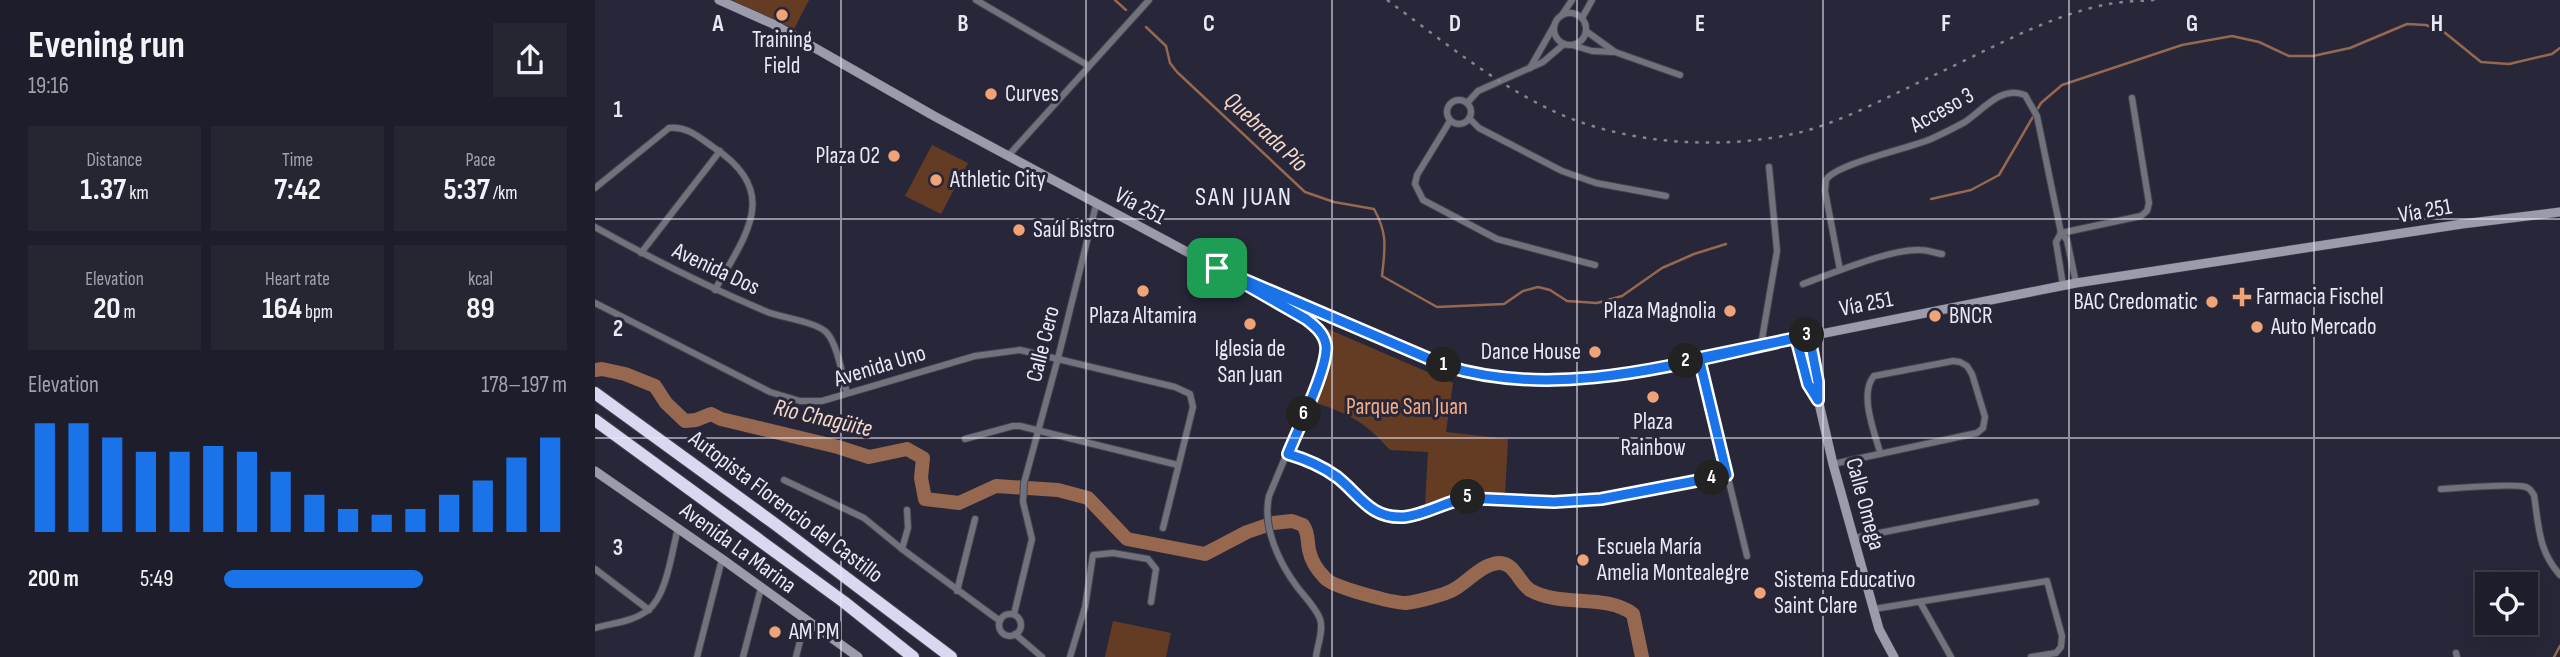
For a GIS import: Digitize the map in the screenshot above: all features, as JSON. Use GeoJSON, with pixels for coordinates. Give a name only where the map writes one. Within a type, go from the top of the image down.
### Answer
{"type":"FeatureCollection","features":[{"type":"Feature","properties":{"kind":"highway","name":"Autopista Florencio del Castillo"},"geometry":{"type":"LineString","coordinates":[[595,393],[764,515],[951,657]]}},
{"type":"Feature","properties":{"kind":"highway","name":"Autopista Florencio del Castillo"},"geometry":{"type":"LineString","coordinates":[[595,420],[844,602],[913,657]]}},
{"type":"Feature","properties":{"kind":"highway"},"geometry":{"type":"LineString","coordinates":[[844,602],[898,657]]}},
{"type":"Feature","properties":{"kind":"main road","name":"Vía 251"},"geometry":{"type":"LineString","coordinates":[[719,0],[773,24],[1096,205],[1217,268],[1434,361],[1473,374],[1567,381],[1699,358],[2063,285],[2462,224],[2560,212]]}},
{"type":"Feature","properties":{"kind":"main road","name":"Calle Omega"},"geometry":{"type":"LineString","coordinates":[[1809,335],[1818,382],[1818,400],[1833,464],[1874,610],[1882,635],[1894,657]]}},
{"type":"Feature","properties":{"kind":"main road","name":"Calle Omega"},"geometry":{"type":"LineString","coordinates":[[1796,338],[1808,384],[1818,400]]}},
{"type":"Feature","properties":{"kind":"main road","name":"Avenida La Marina"},"geometry":{"type":"LineString","coordinates":[[595,471],[678,527],[852,655]]}},
{"type":"Feature","properties":{"kind":"street"},"geometry":{"type":"LineString","coordinates":[[976,0],[1089,65]]}},
{"type":"Feature","properties":{"kind":"street"},"geometry":{"type":"LineString","coordinates":[[1008,156],[1149,0]]}},
{"type":"Feature","properties":{"kind":"street"},"geometry":{"type":"LineString","coordinates":[[1529,70],[1571,0]]}},
{"type":"Feature","properties":{"kind":"street"},"geometry":{"type":"LineString","coordinates":[[1582,18],[1592,0]]}},
{"type":"Feature","properties":{"kind":"street"},"geometry":{"type":"LineString","coordinates":[[1562,15],[1576,14],[1582,18],[1586,31],[1615,52],[1680,75]]}},
{"type":"Feature","properties":{"kind":"street"},"geometry":{"type":"LineString","coordinates":[[1554,26],[1554,34],[1567,44],[1591,51],[1615,52]]}},
{"type":"Feature","properties":{"kind":"street"},"geometry":{"type":"LineString","coordinates":[[1467,103],[1478,91],[1529,70],[1567,44],[1583,38],[1586,31]]}},
{"type":"Feature","properties":{"kind":"street","name":"Acceso 3"},"geometry":{"type":"LineString","coordinates":[[1840,270],[1825,191],[1826,181],[1833,173],[1848,165],[1932,139],[1965,122],[2008,92],[2025,95],[2037,116],[2061,233]]}},
{"type":"Feature","properties":{"kind":"street"},"geometry":{"type":"LineString","coordinates":[[2063,285],[2056,242],[2061,233],[2141,216],[2147,211],[2149,203],[2132,97]]}},
{"type":"Feature","properties":{"kind":"street"},"geometry":{"type":"LineString","coordinates":[[1456,100],[1467,103],[1471,113],[1469,118],[1460,124],[1450,121],[1447,116],[1448,106],[1456,100]]}},
{"type":"Feature","properties":{"kind":"street"},"geometry":{"type":"LineString","coordinates":[[1469,118],[1479,128],[1562,171],[1596,183],[1666,196]]}},
{"type":"Feature","properties":{"kind":"street"},"geometry":{"type":"LineString","coordinates":[[1450,121],[1417,175],[1415,184],[1423,200],[1497,239],[1595,265]]}},
{"type":"Feature","properties":{"kind":"street"},"geometry":{"type":"LineString","coordinates":[[595,188],[662,132],[675,128],[688,131],[720,151],[743,171],[749,181],[753,203],[745,236],[715,290]]}},
{"type":"Feature","properties":{"kind":"street"},"geometry":{"type":"LineString","coordinates":[[641,253],[720,151]]}},
{"type":"Feature","properties":{"kind":"street"},"geometry":{"type":"LineString","coordinates":[[1761,345],[1777,251],[1769,167]]}},
{"type":"Feature","properties":{"kind":"street","name":"Calle Cero"},"geometry":{"type":"LineString","coordinates":[[1014,614],[1032,539],[1022,492],[1096,205]]}},
{"type":"Feature","properties":{"kind":"street","name":"Avenida Dos"},"geometry":{"type":"LineString","coordinates":[[595,227],[715,290],[772,314],[820,328],[827,333],[833,344],[847,393]]}},
{"type":"Feature","properties":{"kind":"street"},"geometry":{"type":"LineString","coordinates":[[2061,233],[2067,240],[2076,283]]}},
{"type":"Feature","properties":{"kind":"street"},"geometry":{"type":"LineString","coordinates":[[1803,284],[1905,251],[1920,250],[1942,254]]}},
{"type":"Feature","properties":{"kind":"street"},"geometry":{"type":"LineString","coordinates":[[1217,268],[1306,319],[1319,330],[1327,346],[1324,364],[1269,496],[1266,515],[1293,582],[1319,616],[1321,627],[1316,657]]}},
{"type":"Feature","properties":{"kind":"street","name":"Avenida Uno"},"geometry":{"type":"LineString","coordinates":[[595,303],[783,397],[812,402],[992,352],[1020,350],[1175,387],[1190,394],[1193,400],[1192,415],[1178,465]]}},
{"type":"Feature","properties":{"kind":"street"},"geometry":{"type":"LineString","coordinates":[[1699,358],[1747,556]]}},
{"type":"Feature","properties":{"kind":"street"},"geometry":{"type":"LineString","coordinates":[[1833,464],[1977,433],[1983,428],[1985,417],[1967,366],[1953,360],[1881,373],[1869,382],[1867,389],[1870,415],[1879,452]]}},
{"type":"Feature","properties":{"kind":"street"},"geometry":{"type":"LineString","coordinates":[[965,439],[1013,426],[1027,427],[1178,465],[1163,528]]}},
{"type":"Feature","properties":{"kind":"street"},"geometry":{"type":"LineString","coordinates":[[1288,454],[1305,459],[1327,471],[1370,510],[1391,517],[1417,514],[1453,500],[1466,498],[1554,502],[1601,499],[1727,475]]}},
{"type":"Feature","properties":{"kind":"street"},"geometry":{"type":"LineString","coordinates":[[784,480],[864,518],[902,550],[1000,621],[1003,633],[1015,634],[1042,657]]}},
{"type":"Feature","properties":{"kind":"street"},"geometry":{"type":"LineString","coordinates":[[2441,489],[2517,486],[2531,490],[2542,549],[2547,561],[2560,575]]}},
{"type":"Feature","properties":{"kind":"street"},"geometry":{"type":"LineString","coordinates":[[1854,538],[2036,502]]}},
{"type":"Feature","properties":{"kind":"street"},"geometry":{"type":"LineString","coordinates":[[902,550],[908,528],[907,510]]}},
{"type":"Feature","properties":{"kind":"street"},"geometry":{"type":"LineString","coordinates":[[957,591],[975,519]]}},
{"type":"Feature","properties":{"kind":"street"},"geometry":{"type":"LineString","coordinates":[[595,628],[628,620],[649,610],[665,579],[678,527]]}},
{"type":"Feature","properties":{"kind":"street"},"geometry":{"type":"LineString","coordinates":[[1070,657],[1085,607],[1093,555],[1114,553],[1148,559],[1156,569],[1151,602]]}},
{"type":"Feature","properties":{"kind":"street"},"geometry":{"type":"LineString","coordinates":[[697,657],[722,559]]}},
{"type":"Feature","properties":{"kind":"street"},"geometry":{"type":"LineString","coordinates":[[595,569],[649,610]]}},
{"type":"Feature","properties":{"kind":"street"},"geometry":{"type":"LineString","coordinates":[[1874,610],[2047,581],[2062,636],[2061,647],[2056,653],[2031,657]]}},
{"type":"Feature","properties":{"kind":"street"},"geometry":{"type":"LineString","coordinates":[[743,657],[761,588]]}},
{"type":"Feature","properties":{"kind":"street"},"geometry":{"type":"LineString","coordinates":[[1920,602],[1951,657]]}},
{"type":"Feature","properties":{"kind":"street"},"geometry":{"type":"LineString","coordinates":[[1000,621],[1008,614],[1019,618],[1021,624],[1015,634]]}},
{"type":"Feature","properties":{"kind":"street"},"geometry":{"type":"LineString","coordinates":[[796,657],[805,621]]}},
{"type":"Feature","properties":{"kind":"green space","name":"Training Field"},"geometry":{"type":"Polygon","coordinates":[[[732,0],[809,0],[794,29],[732,0]]]}},
{"type":"Feature","properties":{"kind":"green space","name":"Athletic City"},"geometry":{"type":"Polygon","coordinates":[[[932,145],[968,163],[941,214],[905,196],[932,145]]]}},
{"type":"Feature","properties":{"kind":"green space","name":"Parque San Juan"},"geometry":{"type":"Polygon","coordinates":[[[1321,326],[1453,383],[1446,432],[1508,439],[1505,496],[1464,495],[1425,505],[1428,452],[1390,450],[1357,420],[1316,403],[1330,355],[1321,326]]]}},
{"type":"Feature","properties":{"kind":"green space"},"geometry":{"type":"Polygon","coordinates":[[[1113,621],[1171,633],[1166,657],[1105,657],[1113,621]]]}},
{"type":"Feature","properties":{"kind":"waterway","name":"Quebrada Pío"},"geometry":{"type":"LineString","coordinates":[[1115,0],[1126,10]]}},
{"type":"Feature","properties":{"kind":"waterway","name":"Quebrada Pío"},"geometry":{"type":"LineString","coordinates":[[1931,199],[1971,190],[1999,175],[2041,103],[2062,85],[2182,45],[2232,36],[2259,42],[2289,56],[2313,56],[2350,48],[2407,24],[2426,25],[2444,32],[2481,62],[2509,64],[2552,54],[2560,48]]}},
{"type":"Feature","properties":{"kind":"waterway","name":"Quebrada Pío"},"geometry":{"type":"LineString","coordinates":[[1146,27],[1166,46],[1170,63],[1177,72],[1305,192],[1334,202],[1374,209],[1383,234],[1382,276],[1437,307],[1504,304],[1523,291],[1538,287],[1550,290],[1567,301],[1597,303],[1622,296],[1662,268],[1726,244]]}},
{"type":"Feature","properties":{"kind":"waterway","name":"Río Chagüite"},"geometry":{"type":"LineString","coordinates":[[595,370],[625,374],[655,386],[666,403],[685,421],[711,414],[721,419],[869,457],[907,449],[923,458],[921,478],[925,499],[959,503],[996,486],[1058,490],[1088,498],[1127,539],[1205,554],[1247,532],[1273,523],[1292,521],[1305,528],[1311,558],[1325,578],[1350,590],[1389,600],[1406,603],[1443,594],[1492,564],[1504,564],[1512,569],[1526,587],[1542,595],[1609,604],[1633,614],[1642,657]]}},
{"type":"Feature","properties":{"kind":"waterway"},"geometry":{"type":"LineString","coordinates":[[2554,657],[2560,646]]}},
{"type":"Feature","properties":{"kind":"railway"},"geometry":{"type":"LineString","coordinates":[[1387,0],[1486,72],[1549,109],[1577,121],[1638,137],[1703,143],[1767,139],[1813,129],[1863,109],[2040,25],[2109,4],[2156,0]]}},
{"type":"Feature","properties":{"kind":"place","name":"Training Field"},"geometry":{"type":"Point","coordinates":[782,15]}},
{"type":"Feature","properties":{"kind":"place","name":"Curves"},"geometry":{"type":"Point","coordinates":[991,94]}},
{"type":"Feature","properties":{"kind":"place","name":"Plaza O2"},"geometry":{"type":"Point","coordinates":[894,156]}},
{"type":"Feature","properties":{"kind":"place","name":"Athletic City"},"geometry":{"type":"Point","coordinates":[936,180]}},
{"type":"Feature","properties":{"kind":"place","name":"Saúl Bistro"},"geometry":{"type":"Point","coordinates":[1019,230]}},
{"type":"Feature","properties":{"kind":"place","name":"Plaza Altamira"},"geometry":{"type":"Point","coordinates":[1143,291]}},
{"type":"Feature","properties":{"kind":"place","name":"Farmacia Fischel"},"geometry":{"type":"Point","coordinates":[2242,297]}},
{"type":"Feature","properties":{"kind":"place","name":"BAC Credomatic"},"geometry":{"type":"Point","coordinates":[2212,302]}},
{"type":"Feature","properties":{"kind":"place","name":"Plaza Magnolia"},"geometry":{"type":"Point","coordinates":[1730,311]}},
{"type":"Feature","properties":{"kind":"place","name":"BNCR"},"geometry":{"type":"Point","coordinates":[1935,316]}},
{"type":"Feature","properties":{"kind":"place","name":"Iglesia de San Juan"},"geometry":{"type":"Point","coordinates":[1250,324]}},
{"type":"Feature","properties":{"kind":"place","name":"Auto Mercado"},"geometry":{"type":"Point","coordinates":[2257,327]}},
{"type":"Feature","properties":{"kind":"place","name":"Dance House"},"geometry":{"type":"Point","coordinates":[1595,352]}},
{"type":"Feature","properties":{"kind":"place","name":"Plaza Rainbow"},"geometry":{"type":"Point","coordinates":[1653,397]}},
{"type":"Feature","properties":{"kind":"place","name":"Escuela María Amelia Montealegre"},"geometry":{"type":"Point","coordinates":[1583,560]}},
{"type":"Feature","properties":{"kind":"place","name":"Sistema Educativo Saint Clare"},"geometry":{"type":"Point","coordinates":[1760,593]}},
{"type":"Feature","properties":{"kind":"place","name":"AM PM"},"geometry":{"type":"Point","coordinates":[775,632]}},
{"type":"Feature","properties":{"kind":"district","name":"SAN JUAN"},"geometry":{"type":"Point","coordinates":[1244,197]}},
{"type":"Feature","properties":{"kind":"route"},"geometry":{"type":"LineString","coordinates":[[1217,268],[1306,319],[1324,338],[1327,346],[1324,364],[1288,454],[1305,459],[1327,471],[1370,510],[1391,517],[1417,514],[1453,500],[1466,498],[1554,502],[1601,499],[1727,475],[1699,358],[1809,335],[1818,382],[1818,400],[1808,384],[1796,338],[1699,358],[1630,372],[1567,381],[1495,377],[1446,366],[1217,268]]}}]}
